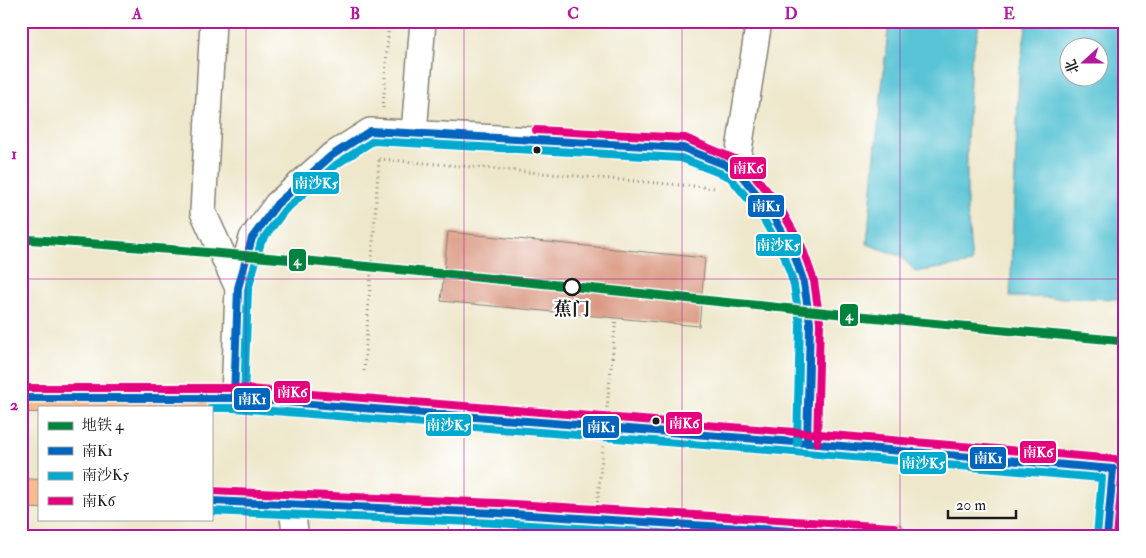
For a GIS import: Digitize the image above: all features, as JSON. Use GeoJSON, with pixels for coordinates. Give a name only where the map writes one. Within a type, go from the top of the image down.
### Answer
{"type":"FeatureCollection","features":[{"type":"Feature","properties":{"kind":"main road"},"geometry":{"type":"LineString","coordinates":[[21,398],[234,398],[807,443],[1119,470],[1107,537]]}},
{"type":"Feature","properties":{"kind":"main road"},"geometry":{"type":"LineString","coordinates":[[21,493],[38,494]]}},
{"type":"Feature","properties":{"kind":"main road"},"geometry":{"type":"LineString","coordinates":[[212,501],[291,504],[461,524],[893,537]]}},
{"type":"Feature","properties":{"kind":"street"},"geometry":{"type":"LineString","coordinates":[[212,21],[204,212],[238,288]]}},
{"type":"Feature","properties":{"kind":"street"},"geometry":{"type":"LineString","coordinates":[[414,133],[423,21]]}},
{"type":"Feature","properties":{"kind":"street"},"geometry":{"type":"LineString","coordinates":[[730,179],[760,21]]}},
{"type":"Feature","properties":{"kind":"street"},"geometry":{"type":"LineString","coordinates":[[234,398],[238,288],[252,238],[277,204],[331,156],[370,131],[683,148],[730,179],[769,209],[793,251],[804,283],[810,324],[807,443]]}},
{"type":"Feature","properties":{"kind":"street"},"geometry":{"type":"LineString","coordinates":[[291,504],[296,537]]}},
{"type":"Feature","properties":{"kind":"path"},"geometry":{"type":"LineString","coordinates":[[364,371],[389,21]]}},
{"type":"Feature","properties":{"kind":"path"},"geometry":{"type":"LineString","coordinates":[[379,159],[730,179]]}},
{"type":"Feature","properties":{"kind":"path"},"geometry":{"type":"LineString","coordinates":[[594,537],[616,318]]}},
{"type":"Feature","properties":{"kind":"water"},"geometry":{"type":"Polygon","coordinates":[[[889,21],[980,21],[971,60],[967,140],[967,209],[972,263],[916,272],[900,256],[867,244],[889,21]]]}},
{"type":"Feature","properties":{"kind":"water"},"geometry":{"type":"Polygon","coordinates":[[[1027,21],[1125,21],[1125,299],[1010,297],[1019,73],[1027,21]]]}},
{"type":"Feature","properties":{"kind":"building","name":"蕉门"},"geometry":{"type":"Polygon","coordinates":[[[448,232],[705,258],[699,326],[441,301],[448,232]]]}},
{"type":"Feature","properties":{"kind":"metro line","name":"4"},"geometry":{"type":"LineString","coordinates":[[21,239],[311,261],[1125,341]]}},
{"type":"Feature","properties":{"kind":"transit line","name":"南K6"},"geometry":{"type":"LineString","coordinates":[[536,130],[685,138],[744,163],[778,204],[802,247],[814,281],[820,322],[817,443]]}},
{"type":"Feature","properties":{"kind":"transit line","name":"南K1"},"geometry":{"type":"LineString","coordinates":[[234,398],[238,288],[252,238],[277,204],[331,156],[370,131],[683,148],[736,169],[769,209],[793,251],[804,283],[810,323],[807,443]]}},
{"type":"Feature","properties":{"kind":"transit line","name":"南沙K5"},"geometry":{"type":"LineString","coordinates":[[244,398],[248,290],[261,242],[284,211],[337,164],[373,141],[681,158],[730,177],[761,215],[784,255],[794,285],[800,324],[797,443]]}},
{"type":"Feature","properties":{"kind":"transit line","name":"南K6"},"geometry":{"type":"LineString","coordinates":[[21,388],[235,388],[1115,459],[1121,463],[1123,469],[1117,537]]}},
{"type":"Feature","properties":{"kind":"transit line","name":"南K1"},"geometry":{"type":"LineString","coordinates":[[21,398],[234,398],[1113,469],[1107,537]]}},
{"type":"Feature","properties":{"kind":"transit line","name":"南沙K5"},"geometry":{"type":"LineString","coordinates":[[212,408],[234,408],[1102,478],[1097,536]]}},
{"type":"Feature","properties":{"kind":"transit line","name":"南K6"},"geometry":{"type":"LineString","coordinates":[[212,491],[498,503],[894,527]]}},
{"type":"Feature","properties":{"kind":"transit line","name":"南K1"},"geometry":{"type":"LineString","coordinates":[[212,501],[497,513],[889,537]]}},
{"type":"Feature","properties":{"kind":"transit line","name":"南沙K5"},"geometry":{"type":"LineString","coordinates":[[212,511],[496,523],[724,537]]}},
{"type":"Feature","properties":{"kind":"place","name":"蕉门"},"geometry":{"type":"Point","coordinates":[572,287]}}]}
